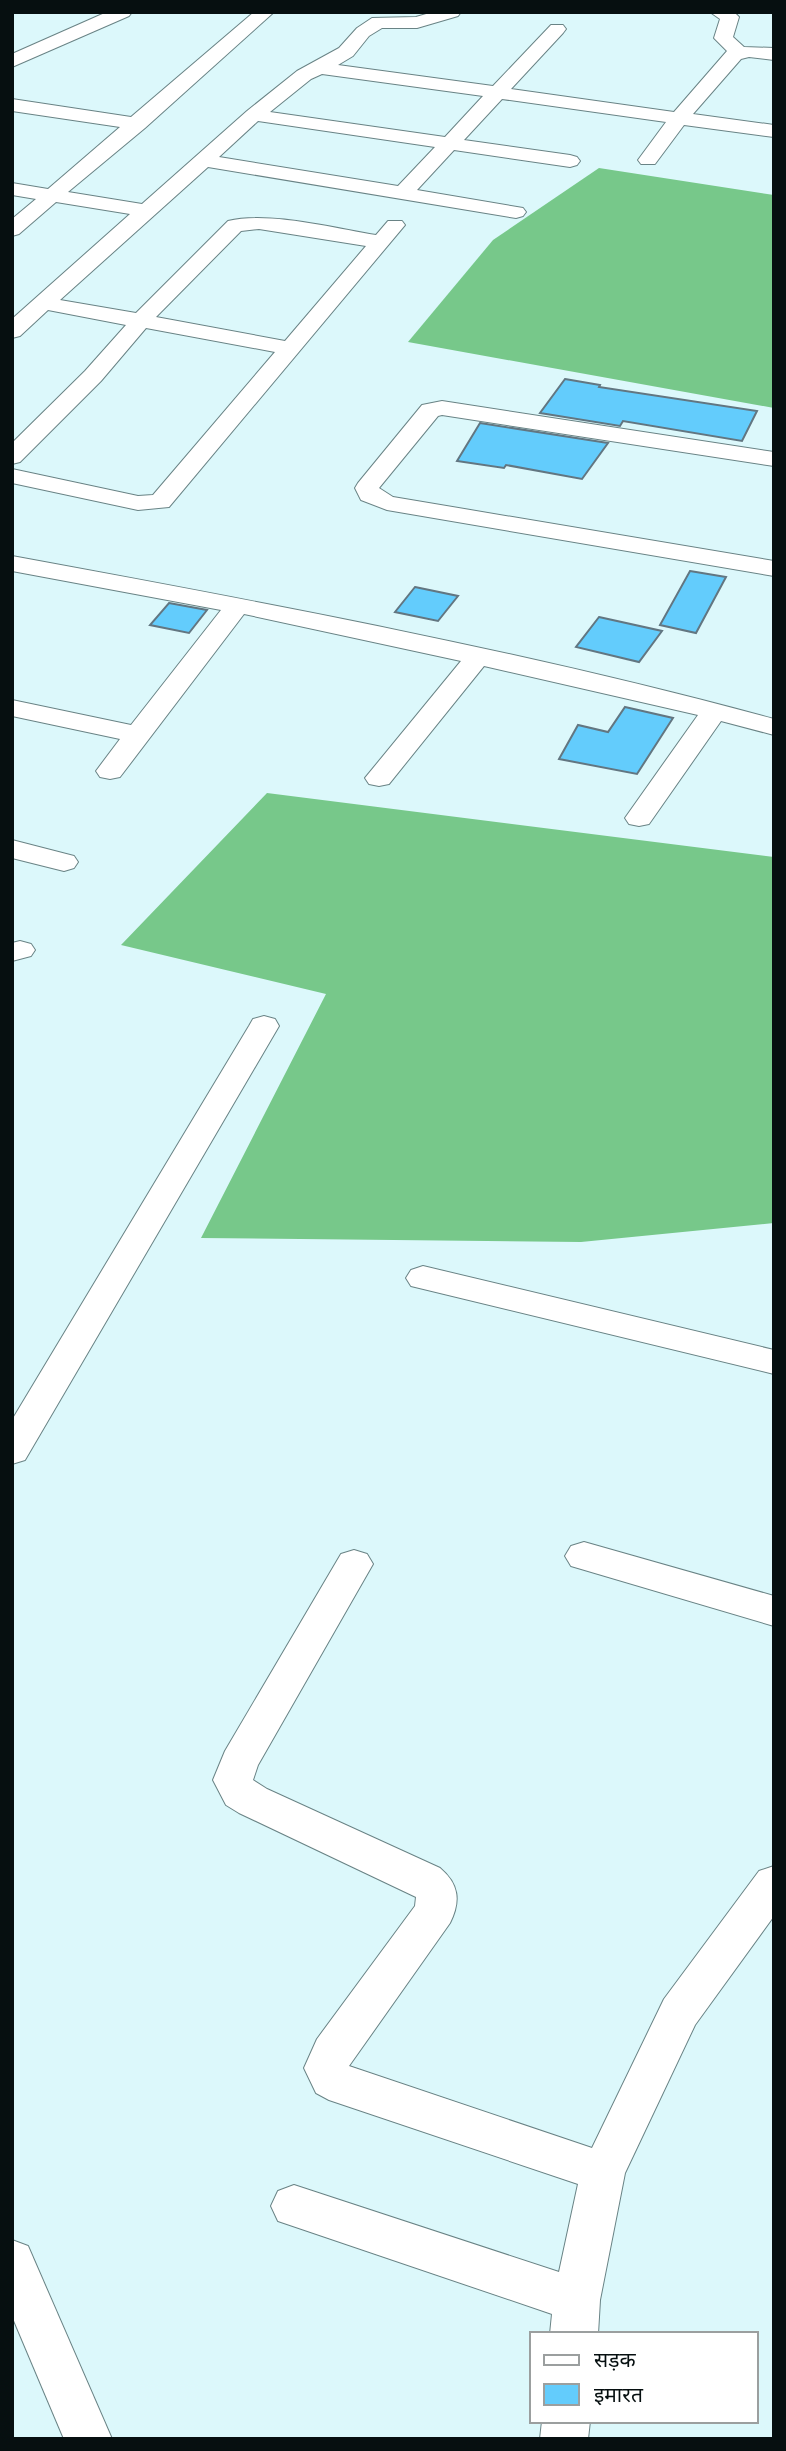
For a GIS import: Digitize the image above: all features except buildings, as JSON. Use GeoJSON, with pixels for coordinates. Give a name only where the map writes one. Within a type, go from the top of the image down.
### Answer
{"type":"FeatureCollection","features":[{"type":"Feature","properties":{"kind":"street"},"geometry":{"type":"LineString","coordinates":[[12,61],[123,12]]}},
{"type":"Feature","properties":{"kind":"street"},"geometry":{"type":"LineString","coordinates":[[12,230],[265,12]]}},
{"type":"Feature","properties":{"kind":"street"},"geometry":{"type":"LineString","coordinates":[[12,331],[254,115],[304,75],[346,52],[363,32],[378,22],[417,23],[452,12]]}},
{"type":"Feature","properties":{"kind":"street"},"geometry":{"type":"LineString","coordinates":[[727,14],[723,37],[739,52],[774,54]]}},
{"type":"Feature","properties":{"kind":"street"},"geometry":{"type":"LineString","coordinates":[[403,193],[557,29]]}},
{"type":"Feature","properties":{"kind":"street"},"geometry":{"type":"LineString","coordinates":[[648,160],[727,61],[739,52]]}},
{"type":"Feature","properties":{"kind":"street"},"geometry":{"type":"LineString","coordinates":[[320,68],[774,131]]}},
{"type":"Feature","properties":{"kind":"street"},"geometry":{"type":"LineString","coordinates":[[12,105],[138,124]]}},
{"type":"Feature","properties":{"kind":"street"},"geometry":{"type":"LineString","coordinates":[[254,115],[570,161]]}},
{"type":"Feature","properties":{"kind":"street"},"geometry":{"type":"LineString","coordinates":[[204,160],[516,212]]}},
{"type":"Feature","properties":{"kind":"street"},"geometry":{"type":"LineString","coordinates":[[12,188],[147,211]]}},
{"type":"Feature","properties":{"kind":"street"},"geometry":{"type":"LineString","coordinates":[[12,457],[93,376],[140,320],[201,258],[241,223],[388,234],[160,502],[138,503],[12,476]]}},
{"type":"Feature","properties":{"kind":"street"},"geometry":{"type":"LineString","coordinates":[[43,303],[289,348]]}},
{"type":"Feature","properties":{"kind":"street"},"geometry":{"type":"LineString","coordinates":[[774,458],[453,407],[430,410],[367,488],[370,495],[387,503],[774,569]]}},
{"type":"Feature","properties":{"kind":"street"},"geometry":{"type":"LineString","coordinates":[[13,564],[238,605],[715,710],[774,727]]}},
{"type":"Feature","properties":{"kind":"street"},"geometry":{"type":"LineString","coordinates":[[110,771],[238,605]]}},
{"type":"Feature","properties":{"kind":"street"},"geometry":{"type":"LineString","coordinates":[[379,778],[478,657]]}},
{"type":"Feature","properties":{"kind":"street"},"geometry":{"type":"LineString","coordinates":[[12,708],[139,735]]}},
{"type":"Feature","properties":{"kind":"street"},"geometry":{"type":"LineString","coordinates":[[639,818],[715,710]]}},
{"type":"Feature","properties":{"kind":"street"},"geometry":{"type":"LineString","coordinates":[[12,849],[64,862]]}},
{"type":"Feature","properties":{"kind":"street"},"geometry":{"type":"LineString","coordinates":[[12,1451],[264,1026]]}},
{"type":"Feature","properties":{"kind":"street"},"geometry":{"type":"LineString","coordinates":[[423,1279],[774,1362]]}},
{"type":"Feature","properties":{"kind":"street"},"geometry":{"type":"LineString","coordinates":[[584,1556],[774,1611]]}},
{"type":"Feature","properties":{"kind":"street"},"geometry":{"type":"LineString","coordinates":[[354,1564],[239,1762],[233,1780],[240,1793],[253,1801],[425,1880],[438,1890],[435,1911],[332,2052],[326,2068],[332,2079],[345,2086],[603,2172]]}},
{"type":"Feature","properties":{"kind":"street"},"geometry":{"type":"LineString","coordinates":[[294,2206],[576,2317],[603,2172],[679,2012],[774,1883]]}},
{"type":"Feature","properties":{"kind":"street"},"geometry":{"type":"LineString","coordinates":[[12,2261],[88,2439]]}},
{"type":"Feature","properties":{"kind":"green space"},"geometry":{"type":"Polygon","coordinates":[[[599,168],[774,195],[774,408],[408,342],[493,240],[599,168]]]}},
{"type":"Feature","properties":{"kind":"green space"},"geometry":{"type":"Polygon","coordinates":[[[267,793],[774,857],[774,1223],[581,1242],[201,1238],[326,994],[121,945],[267,793]]]}}]}
